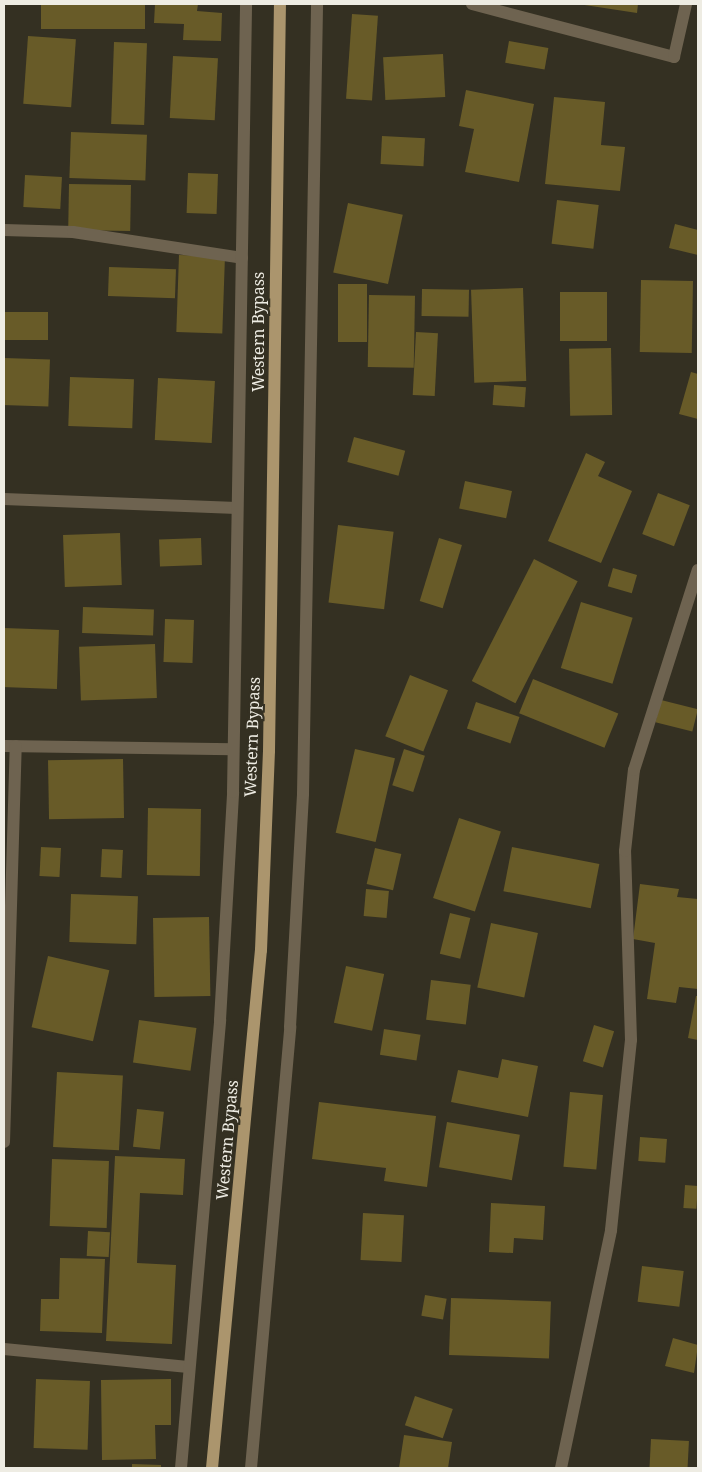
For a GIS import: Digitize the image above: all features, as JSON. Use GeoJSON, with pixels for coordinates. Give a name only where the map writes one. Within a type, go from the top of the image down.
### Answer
{"type":"FeatureCollection","features":[{"type":"Feature","properties":{"kind":"main road","name":"Western Bypass"},"geometry":{"type":"LineString","coordinates":[[212,1468],[260,950],[269,751],[280,4]]}},
{"type":"Feature","properties":{"kind":"street"},"geometry":{"type":"LineString","coordinates":[[180,1468],[220,1020],[232,750],[246,4]]}},
{"type":"Feature","properties":{"kind":"street"},"geometry":{"type":"LineString","coordinates":[[251,1468],[290,1026],[302,794],[316,4]]}},
{"type":"Feature","properties":{"kind":"street"},"geometry":{"type":"LineString","coordinates":[[472,4],[674,57],[686,4]]}},
{"type":"Feature","properties":{"kind":"street"},"geometry":{"type":"LineString","coordinates":[[4,230],[73,232],[242,258]]}},
{"type":"Feature","properties":{"kind":"street"},"geometry":{"type":"LineString","coordinates":[[4,498],[237,508]]}},
{"type":"Feature","properties":{"kind":"street"},"geometry":{"type":"LineString","coordinates":[[560,1468],[611,1230],[631,1040],[625,850],[634,770],[698,570]]}},
{"type":"Feature","properties":{"kind":"street"},"geometry":{"type":"LineString","coordinates":[[4,1141],[10,746],[232,750]]}},
{"type":"Feature","properties":{"kind":"street"},"geometry":{"type":"LineString","coordinates":[[4,1349],[188,1367]]}},
{"type":"Feature","properties":{"kind":"building"},"geometry":{"type":"Polygon","coordinates":[[[41,4],[145,4],[145,29],[41,29],[41,4]]]}},
{"type":"Feature","properties":{"kind":"building"},"geometry":{"type":"Polygon","coordinates":[[[155,4],[198,4],[197,11],[222,13],[221,41],[183,40],[184,24],[154,23],[155,4]]]}},
{"type":"Feature","properties":{"kind":"building"},"geometry":{"type":"Polygon","coordinates":[[[578,4],[638,4],[637,13],[578,4]]]}},
{"type":"Feature","properties":{"kind":"building"},"geometry":{"type":"Polygon","coordinates":[[[352,14],[378,16],[372,101],[346,99],[352,14]]]}},
{"type":"Feature","properties":{"kind":"building"},"geometry":{"type":"Polygon","coordinates":[[[28,36],[76,39],[71,107],[23,104],[28,36]]]}},
{"type":"Feature","properties":{"kind":"building"},"geometry":{"type":"Polygon","coordinates":[[[509,41],[548,48],[545,70],[505,63],[509,41]]]}},
{"type":"Feature","properties":{"kind":"building"},"geometry":{"type":"Polygon","coordinates":[[[114,42],[147,43],[144,125],[111,124],[114,42]]]}},
{"type":"Feature","properties":{"kind":"building"},"geometry":{"type":"Polygon","coordinates":[[[443,54],[445,97],[385,100],[383,57],[443,54]]]}},
{"type":"Feature","properties":{"kind":"building"},"geometry":{"type":"Polygon","coordinates":[[[173,56],[218,58],[215,120],[170,118],[173,56]]]}},
{"type":"Feature","properties":{"kind":"building"},"geometry":{"type":"Polygon","coordinates":[[[466,90],[534,104],[519,182],[465,172],[474,129],[459,126],[466,90]]]}},
{"type":"Feature","properties":{"kind":"building"},"geometry":{"type":"Polygon","coordinates":[[[554,97],[605,102],[601,145],[625,147],[620,191],[545,184],[554,97]]]}},
{"type":"Feature","properties":{"kind":"building"},"geometry":{"type":"Polygon","coordinates":[[[71,132],[147,135],[145,181],[69,178],[71,132]]]}},
{"type":"Feature","properties":{"kind":"building"},"geometry":{"type":"Polygon","coordinates":[[[382,136],[425,138],[423,166],[381,164],[382,136]]]}},
{"type":"Feature","properties":{"kind":"building"},"geometry":{"type":"Polygon","coordinates":[[[188,173],[218,174],[217,214],[187,213],[188,173]]]}},
{"type":"Feature","properties":{"kind":"building"},"geometry":{"type":"Polygon","coordinates":[[[25,175],[62,177],[60,209],[23,207],[25,175]]]}},
{"type":"Feature","properties":{"kind":"building"},"geometry":{"type":"Polygon","coordinates":[[[69,184],[131,185],[130,231],[68,230],[69,184]]]}},
{"type":"Feature","properties":{"kind":"building"},"geometry":{"type":"Polygon","coordinates":[[[557,200],[599,205],[593,249],[552,244],[557,200]]]}},
{"type":"Feature","properties":{"kind":"building"},"geometry":{"type":"Polygon","coordinates":[[[348,203],[403,215],[388,284],[333,272],[348,203]]]}},
{"type":"Feature","properties":{"kind":"building"},"geometry":{"type":"Polygon","coordinates":[[[675,224],[698,230],[698,255],[669,248],[675,224]]]}},
{"type":"Feature","properties":{"kind":"building"},"geometry":{"type":"Polygon","coordinates":[[[179,255],[225,257],[222,334],[176,332],[179,255]]]}},
{"type":"Feature","properties":{"kind":"building"},"geometry":{"type":"Polygon","coordinates":[[[109,267],[176,269],[175,298],[108,296],[109,267]]]}},
{"type":"Feature","properties":{"kind":"building"},"geometry":{"type":"Polygon","coordinates":[[[641,280],[693,281],[692,353],[640,352],[641,280]]]}},
{"type":"Feature","properties":{"kind":"building"},"geometry":{"type":"Polygon","coordinates":[[[338,284],[367,284],[367,342],[338,342],[338,284]]]}},
{"type":"Feature","properties":{"kind":"building"},"geometry":{"type":"Polygon","coordinates":[[[523,288],[526,381],[474,383],[471,290],[523,288]]]}},
{"type":"Feature","properties":{"kind":"building"},"geometry":{"type":"Polygon","coordinates":[[[422,289],[469,290],[469,317],[422,316],[422,289]]]}},
{"type":"Feature","properties":{"kind":"building"},"geometry":{"type":"Polygon","coordinates":[[[560,292],[607,292],[607,341],[560,341],[560,292]]]}},
{"type":"Feature","properties":{"kind":"building"},"geometry":{"type":"Polygon","coordinates":[[[369,295],[415,296],[414,368],[368,367],[369,295]]]}},
{"type":"Feature","properties":{"kind":"building"},"geometry":{"type":"Polygon","coordinates":[[[5,312],[48,312],[48,340],[5,340],[5,312]]]}},
{"type":"Feature","properties":{"kind":"building"},"geometry":{"type":"Polygon","coordinates":[[[416,332],[438,333],[435,396],[413,395],[416,332]]]}},
{"type":"Feature","properties":{"kind":"building"},"geometry":{"type":"Polygon","coordinates":[[[611,348],[612,415],[570,416],[569,349],[611,348]]]}},
{"type":"Feature","properties":{"kind":"building"},"geometry":{"type":"Polygon","coordinates":[[[4,358],[50,360],[48,407],[4,405],[4,358]]]}},
{"type":"Feature","properties":{"kind":"building"},"geometry":{"type":"Polygon","coordinates":[[[691,372],[698,374],[698,419],[679,414],[691,372]]]}},
{"type":"Feature","properties":{"kind":"building"},"geometry":{"type":"Polygon","coordinates":[[[70,377],[134,379],[132,428],[68,426],[70,377]]]}},
{"type":"Feature","properties":{"kind":"building"},"geometry":{"type":"Polygon","coordinates":[[[158,378],[215,381],[212,443],[155,440],[158,378]]]}},
{"type":"Feature","properties":{"kind":"building"},"geometry":{"type":"Polygon","coordinates":[[[494,385],[526,387],[525,407],[493,405],[494,385]]]}},
{"type":"Feature","properties":{"kind":"building"},"geometry":{"type":"Polygon","coordinates":[[[354,437],[405,451],[398,476],[347,462],[354,437]]]}},
{"type":"Feature","properties":{"kind":"building"},"geometry":{"type":"Polygon","coordinates":[[[586,453],[605,462],[598,476],[632,491],[601,563],[548,541],[586,453]]]}},
{"type":"Feature","properties":{"kind":"building"},"geometry":{"type":"Polygon","coordinates":[[[465,481],[512,491],[506,518],[459,508],[465,481]]]}},
{"type":"Feature","properties":{"kind":"building"},"geometry":{"type":"Polygon","coordinates":[[[658,493],[690,505],[674,546],[642,534],[658,493]]]}},
{"type":"Feature","properties":{"kind":"building"},"geometry":{"type":"Polygon","coordinates":[[[338,525],[394,532],[384,609],[328,602],[338,525]]]}},
{"type":"Feature","properties":{"kind":"building"},"geometry":{"type":"Polygon","coordinates":[[[120,533],[122,585],[65,587],[63,535],[120,533]]]}},
{"type":"Feature","properties":{"kind":"building"},"geometry":{"type":"Polygon","coordinates":[[[201,538],[202,565],[160,566],[159,539],[201,538]]]}},
{"type":"Feature","properties":{"kind":"building"},"geometry":{"type":"Polygon","coordinates":[[[439,538],[462,545],[443,608],[420,601],[439,538]]]}},
{"type":"Feature","properties":{"kind":"building"},"geometry":{"type":"Polygon","coordinates":[[[534,559],[578,581],[515,703],[472,681],[534,559]]]}},
{"type":"Feature","properties":{"kind":"building"},"geometry":{"type":"Polygon","coordinates":[[[613,568],[637,575],[632,593],[608,586],[613,568]]]}},
{"type":"Feature","properties":{"kind":"building"},"geometry":{"type":"Polygon","coordinates":[[[581,602],[633,618],[612,684],[561,668],[581,602]]]}},
{"type":"Feature","properties":{"kind":"building"},"geometry":{"type":"Polygon","coordinates":[[[83,607],[154,609],[153,635],[82,633],[83,607]]]}},
{"type":"Feature","properties":{"kind":"building"},"geometry":{"type":"Polygon","coordinates":[[[165,619],[194,620],[192,663],[163,662],[165,619]]]}},
{"type":"Feature","properties":{"kind":"building"},"geometry":{"type":"Polygon","coordinates":[[[4,628],[59,630],[57,689],[4,687],[4,628]]]}},
{"type":"Feature","properties":{"kind":"building"},"geometry":{"type":"Polygon","coordinates":[[[155,644],[157,698],[81,701],[79,647],[155,644]]]}},
{"type":"Feature","properties":{"kind":"building"},"geometry":{"type":"Polygon","coordinates":[[[410,675],[448,690],[423,752],[385,736],[410,675]]]}},
{"type":"Feature","properties":{"kind":"building"},"geometry":{"type":"Polygon","coordinates":[[[533,679],[618,713],[604,748],[519,713],[533,679]]]}},
{"type":"Feature","properties":{"kind":"building"},"geometry":{"type":"Polygon","coordinates":[[[661,700],[698,709],[692,732],[655,722],[661,700]]]}},
{"type":"Feature","properties":{"kind":"building"},"geometry":{"type":"Polygon","coordinates":[[[476,702],[519,717],[510,743],[467,728],[476,702]]]}},
{"type":"Feature","properties":{"kind":"building"},"geometry":{"type":"Polygon","coordinates":[[[355,749],[395,758],[376,842],[336,833],[355,749]]]}},
{"type":"Feature","properties":{"kind":"building"},"geometry":{"type":"Polygon","coordinates":[[[404,749],[425,756],[413,792],[392,785],[404,749]]]}},
{"type":"Feature","properties":{"kind":"building"},"geometry":{"type":"Polygon","coordinates":[[[123,759],[124,818],[49,819],[48,760],[123,759]]]}},
{"type":"Feature","properties":{"kind":"building"},"geometry":{"type":"Polygon","coordinates":[[[148,808],[201,809],[200,876],[147,875],[148,808]]]}},
{"type":"Feature","properties":{"kind":"building"},"geometry":{"type":"Polygon","coordinates":[[[459,818],[501,832],[475,911],[433,898],[459,818]]]}},
{"type":"Feature","properties":{"kind":"building"},"geometry":{"type":"Polygon","coordinates":[[[41,847],[61,848],[59,877],[39,876],[41,847]]]}},
{"type":"Feature","properties":{"kind":"building"},"geometry":{"type":"Polygon","coordinates":[[[512,847],[599,864],[591,908],[503,891],[512,847]]]}},
{"type":"Feature","properties":{"kind":"building"},"geometry":{"type":"Polygon","coordinates":[[[375,848],[401,854],[393,890],[367,884],[375,848]]]}},
{"type":"Feature","properties":{"kind":"building"},"geometry":{"type":"Polygon","coordinates":[[[102,849],[123,850],[122,878],[101,877],[102,849]]]}},
{"type":"Feature","properties":{"kind":"building"},"geometry":{"type":"Polygon","coordinates":[[[640,884],[679,889],[677,897],[698,899],[698,989],[679,987],[676,1003],[647,999],[655,943],[633,939],[640,884]]]}},
{"type":"Feature","properties":{"kind":"building"},"geometry":{"type":"Polygon","coordinates":[[[366,889],[389,891],[387,918],[364,916],[366,889]]]}},
{"type":"Feature","properties":{"kind":"building"},"geometry":{"type":"Polygon","coordinates":[[[71,894],[138,896],[136,944],[69,942],[71,894]]]}},
{"type":"Feature","properties":{"kind":"building"},"geometry":{"type":"Polygon","coordinates":[[[450,913],[470,918],[460,959],[440,954],[450,913]]]}},
{"type":"Feature","properties":{"kind":"building"},"geometry":{"type":"Polygon","coordinates":[[[209,917],[210,996],[154,997],[153,918],[209,917]]]}},
{"type":"Feature","properties":{"kind":"building"},"geometry":{"type":"Polygon","coordinates":[[[491,923],[538,933],[524,998],[477,988],[491,923]]]}},
{"type":"Feature","properties":{"kind":"building"},"geometry":{"type":"Polygon","coordinates":[[[48,956],[109,970],[93,1041],[32,1027],[48,956]]]}},
{"type":"Feature","properties":{"kind":"building"},"geometry":{"type":"Polygon","coordinates":[[[346,966],[384,974],[372,1031],[334,1023],[346,966]]]}},
{"type":"Feature","properties":{"kind":"building"},"geometry":{"type":"Polygon","coordinates":[[[431,980],[471,985],[466,1025],[426,1020],[431,980]]]}},
{"type":"Feature","properties":{"kind":"building"},"geometry":{"type":"Polygon","coordinates":[[[696,996],[698,996],[698,1040],[688,1038],[696,996]]]}},
{"type":"Feature","properties":{"kind":"building"},"geometry":{"type":"Polygon","coordinates":[[[139,1020],[196,1028],[190,1071],[133,1063],[139,1020]]]}},
{"type":"Feature","properties":{"kind":"building"},"geometry":{"type":"Polygon","coordinates":[[[594,1025],[614,1031],[603,1067],[583,1061],[594,1025]]]}},
{"type":"Feature","properties":{"kind":"building"},"geometry":{"type":"Polygon","coordinates":[[[384,1029],[421,1035],[416,1060],[380,1055],[384,1029]]]}},
{"type":"Feature","properties":{"kind":"building"},"geometry":{"type":"Polygon","coordinates":[[[502,1059],[538,1066],[528,1117],[451,1102],[458,1070],[498,1078],[502,1059]]]}},
{"type":"Feature","properties":{"kind":"building"},"geometry":{"type":"Polygon","coordinates":[[[57,1072],[123,1075],[119,1150],[53,1147],[57,1072]]]}},
{"type":"Feature","properties":{"kind":"building"},"geometry":{"type":"Polygon","coordinates":[[[570,1092],[603,1095],[596,1170],[563,1167],[570,1092]]]}},
{"type":"Feature","properties":{"kind":"building"},"geometry":{"type":"Polygon","coordinates":[[[319,1102],[436,1116],[427,1187],[384,1181],[386,1168],[312,1159],[319,1102]]]}},
{"type":"Feature","properties":{"kind":"building"},"geometry":{"type":"Polygon","coordinates":[[[137,1109],[164,1112],[160,1150],[133,1147],[137,1109]]]}},
{"type":"Feature","properties":{"kind":"building"},"geometry":{"type":"Polygon","coordinates":[[[447,1122],[520,1135],[512,1180],[439,1167],[447,1122]]]}},
{"type":"Feature","properties":{"kind":"building"},"geometry":{"type":"Polygon","coordinates":[[[640,1137],[667,1139],[665,1163],[638,1161],[640,1137]]]}},
{"type":"Feature","properties":{"kind":"building"},"geometry":{"type":"Polygon","coordinates":[[[115,1156],[185,1159],[183,1195],[140,1193],[137,1263],[176,1265],[172,1344],[106,1341],[115,1156]]]}},
{"type":"Feature","properties":{"kind":"building"},"geometry":{"type":"Polygon","coordinates":[[[52,1159],[109,1161],[107,1228],[50,1226],[52,1159]]]}},
{"type":"Feature","properties":{"kind":"building"},"geometry":{"type":"Polygon","coordinates":[[[685,1185],[698,1186],[696,1209],[683,1208],[685,1185]]]}},
{"type":"Feature","properties":{"kind":"building"},"geometry":{"type":"Polygon","coordinates":[[[491,1203],[545,1206],[543,1240],[514,1238],[513,1253],[489,1252],[491,1203]]]}},
{"type":"Feature","properties":{"kind":"building"},"geometry":{"type":"Polygon","coordinates":[[[363,1213],[404,1215],[401,1262],[361,1260],[363,1213]]]}},
{"type":"Feature","properties":{"kind":"building"},"geometry":{"type":"Polygon","coordinates":[[[88,1231],[110,1232],[109,1257],[87,1256],[88,1231]]]}},
{"type":"Feature","properties":{"kind":"building"},"geometry":{"type":"Polygon","coordinates":[[[60,1258],[105,1259],[102,1333],[40,1331],[41,1299],[59,1299],[60,1258]]]}},
{"type":"Feature","properties":{"kind":"building"},"geometry":{"type":"Polygon","coordinates":[[[642,1266],[684,1271],[679,1307],[638,1302],[642,1266]]]}},
{"type":"Feature","properties":{"kind":"building"},"geometry":{"type":"Polygon","coordinates":[[[425,1295],[447,1299],[443,1320],[421,1316],[425,1295]]]}},
{"type":"Feature","properties":{"kind":"building"},"geometry":{"type":"Polygon","coordinates":[[[451,1298],[551,1301],[549,1358],[449,1355],[451,1298]]]}},
{"type":"Feature","properties":{"kind":"building"},"geometry":{"type":"Polygon","coordinates":[[[673,1338],[698,1345],[694,1373],[665,1366],[673,1338]]]}},
{"type":"Feature","properties":{"kind":"building"},"geometry":{"type":"Polygon","coordinates":[[[36,1379],[90,1381],[88,1450],[34,1448],[36,1379]]]}},
{"type":"Feature","properties":{"kind":"building"},"geometry":{"type":"Polygon","coordinates":[[[171,1379],[171,1425],[155,1425],[156,1459],[102,1460],[101,1380],[171,1379]]]}},
{"type":"Feature","properties":{"kind":"building"},"geometry":{"type":"Polygon","coordinates":[[[415,1396],[453,1409],[443,1438],[405,1425],[415,1396]]]}},
{"type":"Feature","properties":{"kind":"building"},"geometry":{"type":"Polygon","coordinates":[[[404,1435],[452,1442],[448,1468],[399,1468],[404,1435]]]}},
{"type":"Feature","properties":{"kind":"building"},"geometry":{"type":"Polygon","coordinates":[[[651,1439],[689,1441],[688,1468],[649,1468],[651,1439]]]}},
{"type":"Feature","properties":{"kind":"building"},"geometry":{"type":"Polygon","coordinates":[[[132,1464],[161,1465],[161,1468],[132,1468],[132,1464]]]}}]}
